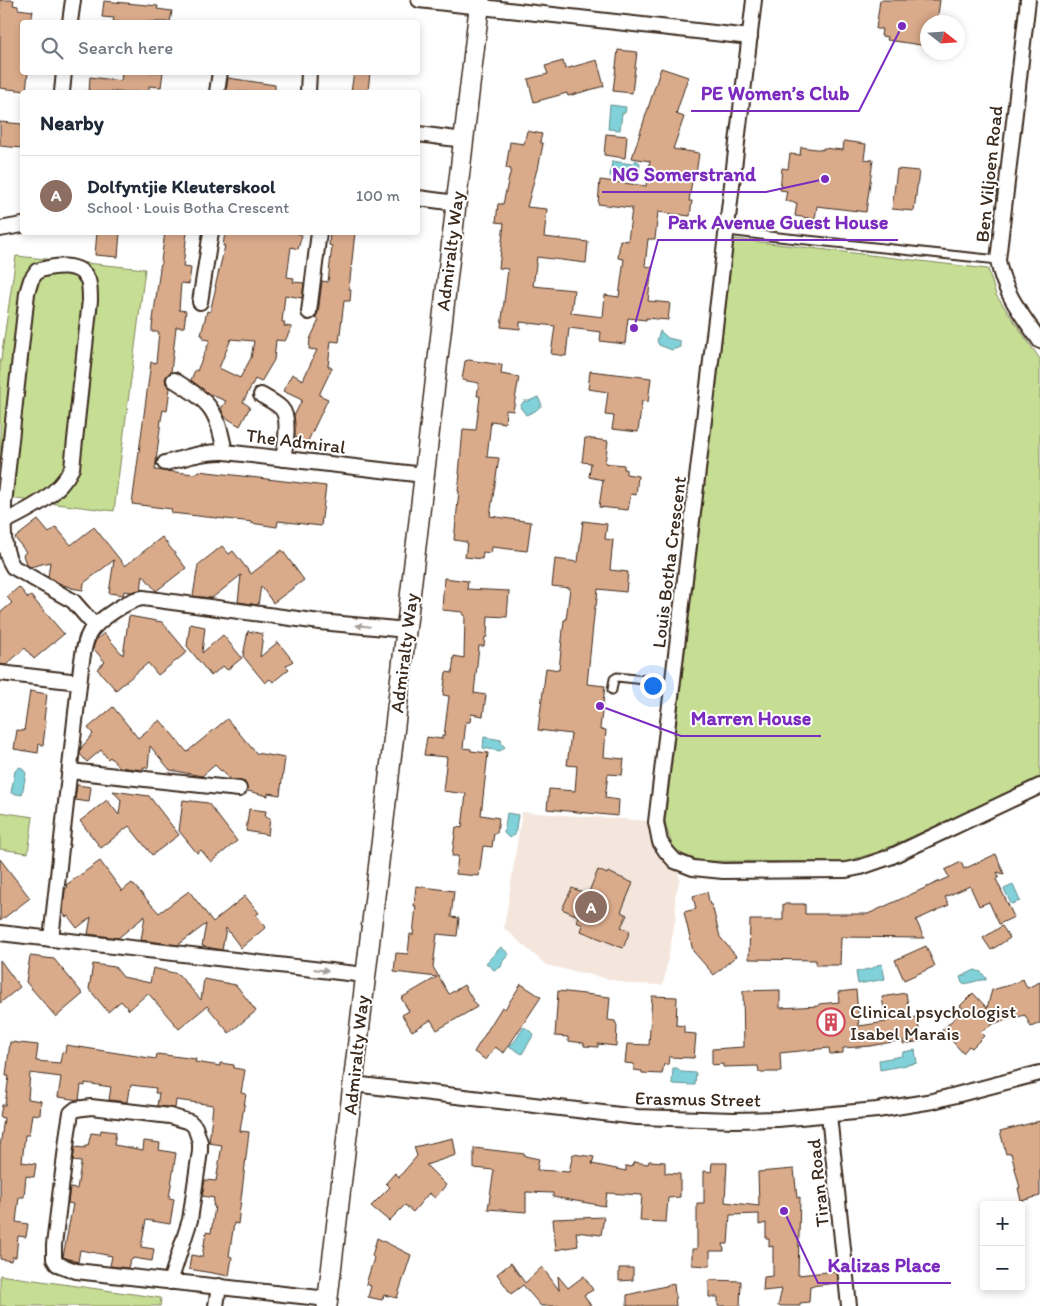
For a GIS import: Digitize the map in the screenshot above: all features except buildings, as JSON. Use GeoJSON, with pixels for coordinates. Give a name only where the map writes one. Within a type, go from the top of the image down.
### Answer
{"type":"FeatureCollection","features":[{"type":"Feature","properties":{"kind":"main road","name":"Admiralty Way"},"geometry":{"type":"LineString","coordinates":[[327,1302],[479,4]]}},
{"type":"Feature","properties":{"kind":"street"},"geometry":{"type":"LineString","coordinates":[[70,20],[73,0]]}},
{"type":"Feature","properties":{"kind":"street"},"geometry":{"type":"LineString","coordinates":[[419,0],[479,4],[750,37]]}},
{"type":"Feature","properties":{"kind":"street","name":"Louis Botha Crescent"},"geometry":{"type":"LineString","coordinates":[[754,0],[656,822],[660,842],[675,860],[693,868],[835,871],[861,867],[890,857],[1040,786]]}},
{"type":"Feature","properties":{"kind":"street","name":"Ben Viljoen Road"},"geometry":{"type":"LineString","coordinates":[[1028,0],[998,260],[1000,274],[1009,297],[1040,341]]}},
{"type":"Feature","properties":{"kind":"street"},"geometry":{"type":"LineString","coordinates":[[62,90],[64,75]]}},
{"type":"Feature","properties":{"kind":"street"},"geometry":{"type":"LineString","coordinates":[[218,90],[220,75]]}},
{"type":"Feature","properties":{"kind":"street"},"geometry":{"type":"LineString","coordinates":[[308,90],[309,75]]}},
{"type":"Feature","properties":{"kind":"street"},"geometry":{"type":"LineString","coordinates":[[420,134],[464,140]]}},
{"type":"Feature","properties":{"kind":"street"},"geometry":{"type":"LineString","coordinates":[[420,198],[456,203]]}},
{"type":"Feature","properties":{"kind":"street"},"geometry":{"type":"LineString","coordinates":[[0,229],[20,226]]}},
{"type":"Feature","properties":{"kind":"street"},"geometry":{"type":"LineString","coordinates":[[200,302],[211,235]]}},
{"type":"Feature","properties":{"kind":"street"},"geometry":{"type":"LineString","coordinates":[[308,312],[319,235]]}},
{"type":"Feature","properties":{"kind":"street"},"geometry":{"type":"LineString","coordinates":[[4,522],[32,508],[57,490],[66,480],[72,468],[90,300],[88,278],[83,272],[74,268],[58,266],[37,271],[31,280],[27,293],[4,504],[4,522],[4,539],[8,558],[13,567],[73,601],[95,626]]}},
{"type":"Feature","properties":{"kind":"street"},"geometry":{"type":"LineString","coordinates":[[174,380],[193,392],[213,410],[221,430],[225,452]]}},
{"type":"Feature","properties":{"kind":"street"},"geometry":{"type":"LineString","coordinates":[[262,394],[281,408],[285,416],[286,439],[283,459]]}},
{"type":"Feature","properties":{"kind":"street","name":"The Admiral"},"geometry":{"type":"LineString","coordinates":[[165,463],[210,452],[225,452],[424,475]]}},
{"type":"Feature","properties":{"kind":"street"},"geometry":{"type":"LineString","coordinates":[[51,939],[79,682],[85,646],[95,626],[131,601],[143,598],[320,622],[407,630]]}},
{"type":"Feature","properties":{"kind":"street"},"geometry":{"type":"LineString","coordinates":[[0,673],[79,682]]}},
{"type":"Feature","properties":{"kind":"street"},"geometry":{"type":"LineString","coordinates":[[70,771],[238,788]]}},
{"type":"Feature","properties":{"kind":"street"},"geometry":{"type":"LineString","coordinates":[[0,932],[365,975]]}},
{"type":"Feature","properties":{"kind":"street","name":"Erasmus Street"},"geometry":{"type":"LineString","coordinates":[[353,1084],[637,1117],[734,1120],[778,1119],[877,1110],[933,1101],[1040,1073]]}},
{"type":"Feature","properties":{"kind":"street"},"geometry":{"type":"LineString","coordinates":[[170,1282],[190,1220],[200,1151],[198,1132],[190,1122],[170,1116],[91,1107],[76,1109],[71,1113],[68,1131],[54,1244],[54,1262],[76,1271],[170,1282],[219,1286],[327,1302]]}},
{"type":"Feature","properties":{"kind":"street","name":"Tiran Road"},"geometry":{"type":"LineString","coordinates":[[830,1115],[850,1306]]}},
{"type":"Feature","properties":{"kind":"street"},"geometry":{"type":"LineString","coordinates":[[216,1306],[219,1286]]}},
{"type":"Feature","properties":{"kind":"lane"},"geometry":{"type":"LineString","coordinates":[[728,230],[998,260]]}},
{"type":"Feature","properties":{"kind":"lane"},"geometry":{"type":"LineString","coordinates":[[612,690],[614,679],[617,677],[673,684]]}},
{"type":"Feature","properties":{"kind":"shaded area"},"geometry":{"type":"Polygon","coordinates":[[[522,812],[648,821],[649,836],[653,847],[662,859],[678,872],[680,879],[675,897],[676,916],[663,985],[631,984],[546,965],[504,928],[522,812]]]}},
{"type":"Feature","properties":{"kind":"green space"},"geometry":{"type":"Polygon","coordinates":[[[734,239],[988,269],[996,295],[1040,359],[1040,779],[878,852],[844,862],[701,861],[679,852],[675,848],[669,838],[665,821],[734,239]]]}},
{"type":"Feature","properties":{"kind":"green space"},"geometry":{"type":"Polygon","coordinates":[[[16,256],[145,269],[114,511],[0,497],[0,366],[16,256]]]}},
{"type":"Feature","properties":{"kind":"green space"},"geometry":{"type":"Polygon","coordinates":[[[0,812],[33,817],[28,853],[0,849],[0,812]]]}},
{"type":"Feature","properties":{"kind":"green space"},"geometry":{"type":"Polygon","coordinates":[[[0,1275],[161,1298],[160,1306],[0,1306],[0,1275]]]}},
{"type":"Feature","properties":{"kind":"water"},"geometry":{"type":"Polygon","coordinates":[[[610,105],[626,107],[625,113],[622,113],[620,130],[608,129],[610,105]]]}},
{"type":"Feature","properties":{"kind":"water"},"geometry":{"type":"Polygon","coordinates":[[[636,160],[640,163],[638,179],[610,176],[612,161],[632,164],[636,160]]]}},
{"type":"Feature","properties":{"kind":"water"},"geometry":{"type":"Polygon","coordinates":[[[660,331],[668,338],[680,341],[680,347],[672,350],[659,345],[657,341],[660,331]]]}},
{"type":"Feature","properties":{"kind":"water"},"geometry":{"type":"Polygon","coordinates":[[[538,397],[542,405],[526,415],[520,407],[524,401],[538,397]]]}},
{"type":"Feature","properties":{"kind":"water"},"geometry":{"type":"Polygon","coordinates":[[[484,737],[502,740],[501,743],[505,747],[500,751],[483,748],[484,737]]]}},
{"type":"Feature","properties":{"kind":"water"},"geometry":{"type":"Polygon","coordinates":[[[21,767],[26,773],[22,795],[11,793],[15,771],[21,767]]]}},
{"type":"Feature","properties":{"kind":"water"},"geometry":{"type":"Polygon","coordinates":[[[507,813],[518,815],[515,835],[509,838],[504,833],[507,813]]]}},
{"type":"Feature","properties":{"kind":"water"},"geometry":{"type":"Polygon","coordinates":[[[1013,885],[1020,901],[1011,904],[1004,889],[1013,885]]]}},
{"type":"Feature","properties":{"kind":"water"},"geometry":{"type":"Polygon","coordinates":[[[501,947],[509,954],[501,967],[494,970],[486,963],[501,947]]]}},
{"type":"Feature","properties":{"kind":"water"},"geometry":{"type":"Polygon","coordinates":[[[882,964],[885,979],[858,984],[856,972],[882,964]]]}},
{"type":"Feature","properties":{"kind":"water"},"geometry":{"type":"Polygon","coordinates":[[[975,970],[981,972],[986,980],[962,983],[960,977],[975,970]]]}},
{"type":"Feature","properties":{"kind":"water"},"geometry":{"type":"Polygon","coordinates":[[[524,1027],[534,1034],[522,1054],[509,1046],[515,1041],[524,1027]]]}},
{"type":"Feature","properties":{"kind":"water"},"geometry":{"type":"Polygon","coordinates":[[[915,1050],[917,1063],[880,1070],[879,1060],[902,1056],[903,1052],[915,1050]]]}},
{"type":"Feature","properties":{"kind":"water"},"geometry":{"type":"Polygon","coordinates":[[[673,1068],[677,1068],[682,1072],[696,1073],[695,1085],[672,1084],[673,1068]]]}},
{"type":"Feature","properties":{"kind":"place","name":"PE Women’s Club"},"geometry":{"type":"Point","coordinates":[902,26]}},
{"type":"Feature","properties":{"kind":"place","name":"NG Somerstrand"},"geometry":{"type":"Point","coordinates":[825,179]}},
{"type":"Feature","properties":{"kind":"place","name":"Park Avenue Guest House"},"geometry":{"type":"Point","coordinates":[634,328]}},
{"type":"Feature","properties":{"kind":"place","name":"Marren House"},"geometry":{"type":"Point","coordinates":[600,706]}},
{"type":"Feature","properties":{"kind":"place","name":"Dolfyntjie Kleuterskool"},"geometry":{"type":"Point","coordinates":[591,907]}},
{"type":"Feature","properties":{"kind":"place","name":"Clinical psychologist Isabel Marais"},"geometry":{"type":"Point","coordinates":[831,1022]}},
{"type":"Feature","properties":{"kind":"place","name":"Kalizas Place"},"geometry":{"type":"Point","coordinates":[784,1211]}}]}
